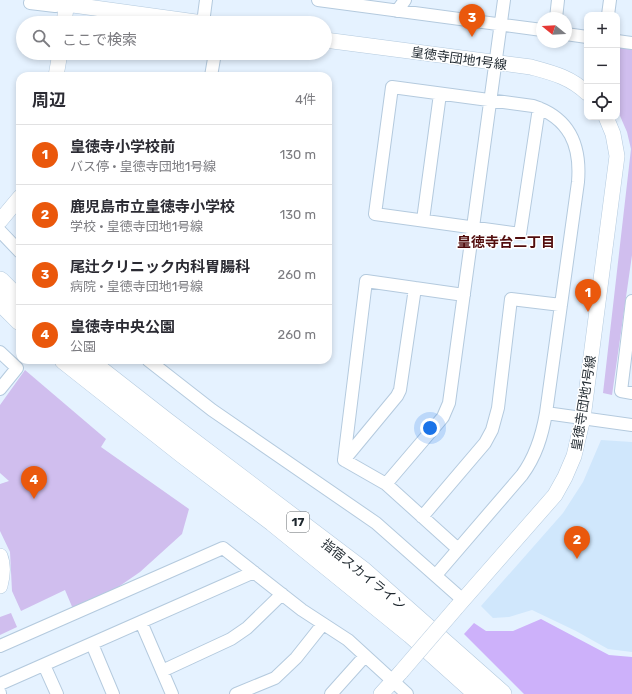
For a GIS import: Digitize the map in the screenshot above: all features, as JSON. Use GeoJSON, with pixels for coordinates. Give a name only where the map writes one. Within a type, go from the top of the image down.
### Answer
{"type":"FeatureCollection","features":[{"type":"Feature","properties":{"kind":"main road"},"geometry":{"type":"LineString","coordinates":[[0,282],[16,297]]}},
{"type":"Feature","properties":{"kind":"main road"},"geometry":{"type":"LineString","coordinates":[[0,301],[16,317]]}},
{"type":"Feature","properties":{"kind":"main road","name":"指宿スカイライン"},"geometry":{"type":"LineString","coordinates":[[69,364],[183,454],[279,527],[411,634],[478,694]]}},
{"type":"Feature","properties":{"kind":"main road","name":"指宿スカイライン"},"geometry":{"type":"LineString","coordinates":[[92,364],[171,426],[363,571],[502,694]]}},
{"type":"Feature","properties":{"kind":"street"},"geometry":{"type":"LineString","coordinates":[[204,16],[206,0]]}},
{"type":"Feature","properties":{"kind":"street"},"geometry":{"type":"LineString","coordinates":[[318,0],[348,2],[397,11],[536,29]]}},
{"type":"Feature","properties":{"kind":"street"},"geometry":{"type":"LineString","coordinates":[[397,11],[406,0]]}},
{"type":"Feature","properties":{"kind":"street"},"geometry":{"type":"LineString","coordinates":[[386,484],[438,423],[447,410],[504,0]]}},
{"type":"Feature","properties":{"kind":"street"},"geometry":{"type":"LineString","coordinates":[[557,12],[558,0]]}},
{"type":"Feature","properties":{"kind":"street"},"geometry":{"type":"LineString","coordinates":[[608,12],[610,0]]}},
{"type":"Feature","properties":{"kind":"street"},"geometry":{"type":"LineString","coordinates":[[30,3],[55,6],[66,2],[157,16]]}},
{"type":"Feature","properties":{"kind":"street"},"geometry":{"type":"LineString","coordinates":[[65,16],[66,2]]}},
{"type":"Feature","properties":{"kind":"street"},"geometry":{"type":"LineString","coordinates":[[572,35],[584,37]]}},
{"type":"Feature","properties":{"kind":"street","name":"皇徳寺団地1号線"},"geometry":{"type":"LineString","coordinates":[[332,41],[530,67],[556,74],[577,84],[584,90]]}},
{"type":"Feature","properties":{"kind":"street"},"geometry":{"type":"LineString","coordinates":[[620,41],[632,43]]}},
{"type":"Feature","properties":{"kind":"street"},"geometry":{"type":"LineString","coordinates":[[57,72],[59,60]]}},
{"type":"Feature","properties":{"kind":"street"},"geometry":{"type":"LineString","coordinates":[[212,72],[214,60]]}},
{"type":"Feature","properties":{"kind":"street"},"geometry":{"type":"LineString","coordinates":[[436,575],[522,475],[531,463],[541,439],[546,413],[578,182],[578,159],[573,139],[568,130],[553,116],[539,108],[392,87],[390,95],[375,214],[520,234],[539,108]]}},
{"type":"Feature","properties":{"kind":"street"},"geometry":{"type":"LineString","coordinates":[[423,220],[440,94]]}},
{"type":"Feature","properties":{"kind":"street","name":"皇徳寺団地1号線"},"geometry":{"type":"LineString","coordinates":[[381,694],[555,495],[566,477],[574,456],[583,418],[617,156],[613,134],[607,120]]}},
{"type":"Feature","properties":{"kind":"street"},"geometry":{"type":"LineString","coordinates":[[0,221],[16,202]]}},
{"type":"Feature","properties":{"kind":"street"},"geometry":{"type":"LineString","coordinates":[[0,231],[16,248]]}},
{"type":"Feature","properties":{"kind":"street"},"geometry":{"type":"LineString","coordinates":[[344,460],[366,281],[464,295]]}},
{"type":"Feature","properties":{"kind":"street"},"geometry":{"type":"LineString","coordinates":[[344,460],[397,396],[400,390],[415,288]]}},
{"type":"Feature","properties":{"kind":"street"},"geometry":{"type":"LineString","coordinates":[[422,517],[485,443],[492,430],[498,408],[511,299],[561,305]]}},
{"type":"Feature","properties":{"kind":"street"},"geometry":{"type":"LineString","coordinates":[[632,301],[620,391],[632,393]]}},
{"type":"Feature","properties":{"kind":"street"},"geometry":{"type":"LineString","coordinates":[[0,352],[17,368],[0,389]]}},
{"type":"Feature","properties":{"kind":"street"},"geometry":{"type":"LineString","coordinates":[[153,364],[212,410],[376,523],[436,575],[460,604]]}},
{"type":"Feature","properties":{"kind":"street"},"geometry":{"type":"LineString","coordinates":[[546,413],[632,425]]}},
{"type":"Feature","properties":{"kind":"street"},"geometry":{"type":"LineString","coordinates":[[344,460],[386,484],[458,549]]}},
{"type":"Feature","properties":{"kind":"street"},"geometry":{"type":"LineString","coordinates":[[0,646],[224,548],[302,610],[348,640],[365,656],[397,676],[407,694]]}},
{"type":"Feature","properties":{"kind":"street"},"geometry":{"type":"LineString","coordinates":[[0,556],[3,577],[0,586]]}},
{"type":"Feature","properties":{"kind":"street"},"geometry":{"type":"LineString","coordinates":[[0,684],[254,572]]}},
{"type":"Feature","properties":{"kind":"street"},"geometry":{"type":"LineString","coordinates":[[162,671],[231,640],[247,628],[282,594]]}},
{"type":"Feature","properties":{"kind":"street"},"geometry":{"type":"LineString","coordinates":[[141,622],[172,694]]}},
{"type":"Feature","properties":{"kind":"street"},"geometry":{"type":"LineString","coordinates":[[236,694],[275,678],[296,658],[322,624]]}},
{"type":"Feature","properties":{"kind":"street"},"geometry":{"type":"LineString","coordinates":[[92,644],[113,694]]}},
{"type":"Feature","properties":{"kind":"street"},"geometry":{"type":"LineString","coordinates":[[331,694],[365,656]]}},
{"type":"Feature","properties":{"kind":"street"},"geometry":{"type":"LineString","coordinates":[[44,665],[57,694]]}},
{"type":"Feature","properties":{"kind":"shaded area"},"geometry":{"type":"Polygon","coordinates":[[[620,47],[632,49],[632,255],[612,395],[603,393],[631,149],[627,132],[620,116],[620,47]]]}},
{"type":"Feature","properties":{"kind":"shaded area"},"geometry":{"type":"Polygon","coordinates":[[[25,370],[106,439],[101,447],[189,509],[182,534],[140,572],[108,594],[73,609],[65,590],[21,611],[12,591],[10,552],[0,531],[0,484],[9,481],[0,473],[0,405],[25,370]]]}},
{"type":"Feature","properties":{"kind":"shaded area"},"geometry":{"type":"Polygon","coordinates":[[[601,440],[632,442],[632,652],[608,649],[576,631],[532,610],[509,617],[493,618],[481,606],[563,513],[583,482],[601,440]]]}},
{"type":"Feature","properties":{"kind":"shaded area"},"geometry":{"type":"Polygon","coordinates":[[[11,613],[17,627],[0,635],[0,617],[11,613]]]}},
{"type":"Feature","properties":{"kind":"shaded area"},"geometry":{"type":"Polygon","coordinates":[[[541,619],[609,655],[632,657],[632,694],[524,694],[464,634],[474,623],[486,631],[513,631],[541,619]]]}},
{"type":"Feature","properties":{"kind":"place","name":"尾辻クリニック内科胃腸科"},"geometry":{"type":"Point","coordinates":[472,37]}},
{"type":"Feature","properties":{"kind":"place","name":"皇徳寺小学校前"},"geometry":{"type":"Point","coordinates":[588,312]}},
{"type":"Feature","properties":{"kind":"place","name":"皇徳寺中央公園"},"geometry":{"type":"Point","coordinates":[34,499]}},
{"type":"Feature","properties":{"kind":"place","name":"鹿児島市立皇徳寺小学校"},"geometry":{"type":"Point","coordinates":[577,559]}},
{"type":"Feature","properties":{"kind":"district","name":"皇徳寺台二丁目"},"geometry":{"type":"Point","coordinates":[506,242]}}]}
